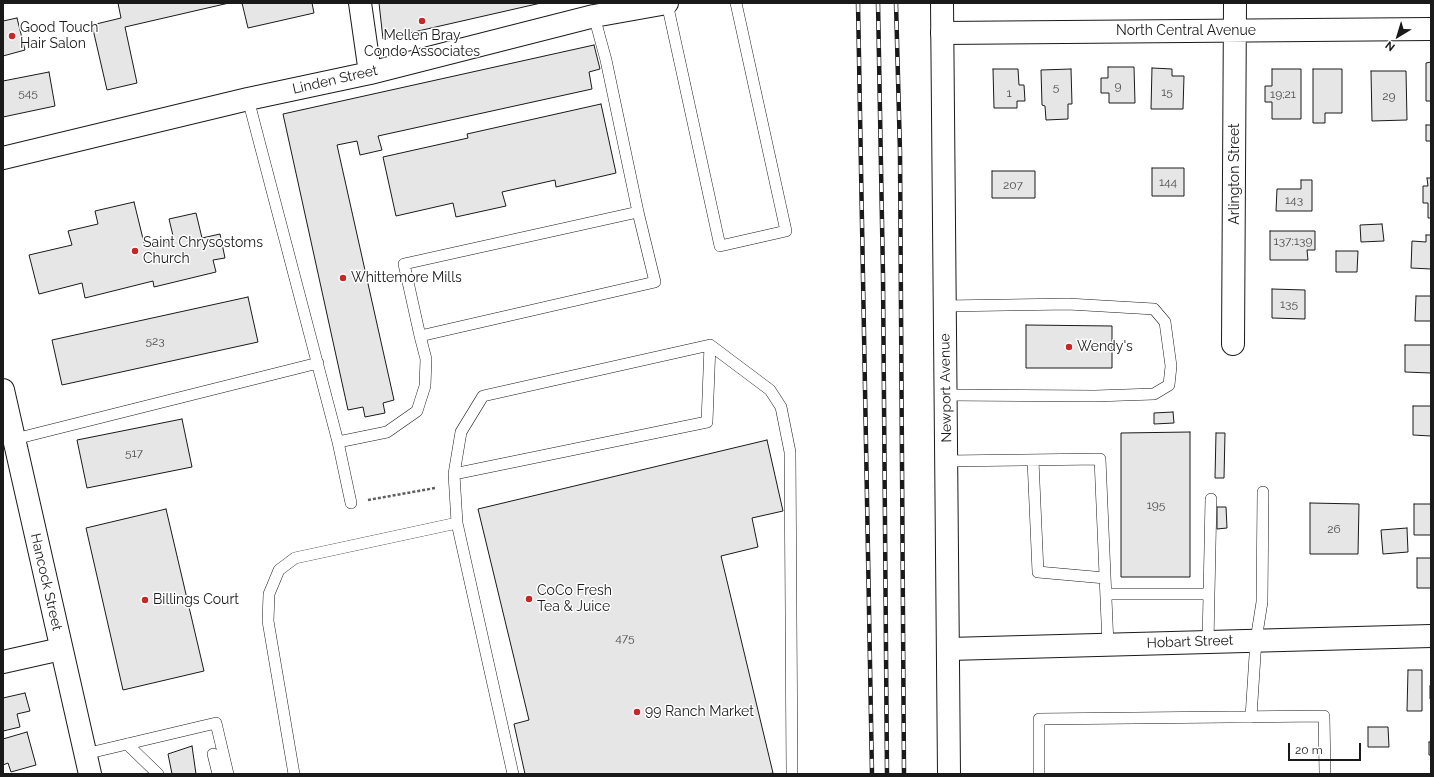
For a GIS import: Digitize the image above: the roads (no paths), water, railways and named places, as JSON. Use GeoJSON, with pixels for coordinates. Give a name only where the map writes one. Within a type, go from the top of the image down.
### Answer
{"type":"FeatureCollection","features":[{"type":"Feature","properties":{"kind":"street"},"geometry":{"type":"LineString","coordinates":[[360,3],[370,73]]}},
{"type":"Feature","properties":{"kind":"street","name":"Linden Street"},"geometry":{"type":"LineString","coordinates":[[3,158],[248,99],[370,73],[594,16],[667,3]]}},
{"type":"Feature","properties":{"kind":"street","name":"Newport Avenue"},"geometry":{"type":"LineString","coordinates":[[942,3],[949,774]]}},
{"type":"Feature","properties":{"kind":"street","name":"Arlington Street"},"geometry":{"type":"LineString","coordinates":[[1233,344],[1236,3]]}},
{"type":"Feature","properties":{"kind":"street","name":"North Central Avenue"},"geometry":{"type":"LineString","coordinates":[[942,33],[1431,29]]}},
{"type":"Feature","properties":{"kind":"street","name":"Hancock Street"},"geometry":{"type":"LineString","coordinates":[[4,400],[15,439],[88,764]]}},
{"type":"Feature","properties":{"kind":"street","name":"Hobart Street"},"geometry":{"type":"LineString","coordinates":[[949,649],[1431,636]]}},
{"type":"Feature","properties":{"kind":"street"},"geometry":{"type":"LineString","coordinates":[[3,662],[61,649]]}},
{"type":"Feature","properties":{"kind":"lane"},"geometry":{"type":"LineString","coordinates":[[667,3],[720,246],[786,231],[736,3]]}},
{"type":"Feature","properties":{"kind":"lane"},"geometry":{"type":"LineString","coordinates":[[420,336],[655,282],[638,212],[606,60],[594,16]]}},
{"type":"Feature","properties":{"kind":"lane"},"geometry":{"type":"LineString","coordinates":[[248,99],[318,362],[338,442],[351,503]]}},
{"type":"Feature","properties":{"kind":"lane"},"geometry":{"type":"LineString","coordinates":[[338,442],[387,432],[417,411],[425,386],[426,359],[404,264],[638,212]]}},
{"type":"Feature","properties":{"kind":"lane"},"geometry":{"type":"LineString","coordinates":[[945,306],[1068,304],[1154,309],[1165,322],[1171,366],[1169,385],[1154,394],[1094,396],[946,395]]}},
{"type":"Feature","properties":{"kind":"lane"},"geometry":{"type":"LineString","coordinates":[[454,474],[707,422],[710,345]]}},
{"type":"Feature","properties":{"kind":"lane"},"geometry":{"type":"LineString","coordinates":[[513,774],[457,523],[454,474],[461,432],[482,396],[710,345],[770,390],[781,407],[790,452],[792,774]]}},
{"type":"Feature","properties":{"kind":"lane"},"geometry":{"type":"LineString","coordinates":[[15,439],[318,362]]}},
{"type":"Feature","properties":{"kind":"lane"},"geometry":{"type":"LineString","coordinates":[[947,461],[1100,459],[1108,645]]}},
{"type":"Feature","properties":{"kind":"lane"},"geometry":{"type":"LineString","coordinates":[[1033,460],[1038,572],[1105,578]]}},
{"type":"Feature","properties":{"kind":"lane"},"geometry":{"type":"LineString","coordinates":[[1251,717],[1256,640],[1262,602],[1263,492]]}},
{"type":"Feature","properties":{"kind":"lane"},"geometry":{"type":"LineString","coordinates":[[1208,642],[1211,499]]}},
{"type":"Feature","properties":{"kind":"lane"},"geometry":{"type":"LineString","coordinates":[[294,774],[268,620],[269,594],[280,570],[295,558],[457,523]]}},
{"type":"Feature","properties":{"kind":"lane"},"geometry":{"type":"LineString","coordinates":[[1106,594],[1209,594]]}},
{"type":"Feature","properties":{"kind":"lane"},"geometry":{"type":"LineString","coordinates":[[1039,774],[1040,719],[1324,716],[1325,774]]}},
{"type":"Feature","properties":{"kind":"lane"},"geometry":{"type":"LineString","coordinates":[[88,764],[127,744],[216,723],[228,774]]}},
{"type":"Feature","properties":{"kind":"lane"},"geometry":{"type":"LineString","coordinates":[[127,744],[158,771]]}},
{"type":"Feature","properties":{"kind":"lane"},"geometry":{"type":"LineString","coordinates":[[214,754],[218,774]]}},
{"type":"Feature","properties":{"kind":"railway"},"geometry":{"type":"LineString","coordinates":[[858,3],[872,774]]}},
{"type":"Feature","properties":{"kind":"railway"},"geometry":{"type":"LineString","coordinates":[[878,3],[883,276],[887,774]]}},
{"type":"Feature","properties":{"kind":"railway"},"geometry":{"type":"LineString","coordinates":[[896,3],[900,152],[904,774]]}},
{"type":"Feature","properties":{"kind":"place","name":"Mellen Bray Condo Associates"},"geometry":{"type":"Point","coordinates":[422,21]}},
{"type":"Feature","properties":{"kind":"place","name":"Good Touch Hair Salon"},"geometry":{"type":"Point","coordinates":[12,36]}},
{"type":"Feature","properties":{"kind":"place","name":"Saint Chrysostoms Church"},"geometry":{"type":"Point","coordinates":[135,251]}},
{"type":"Feature","properties":{"kind":"place","name":"Whittemore Mills"},"geometry":{"type":"Point","coordinates":[343,278]}},
{"type":"Feature","properties":{"kind":"place","name":"Wendy's"},"geometry":{"type":"Point","coordinates":[1069,347]}},
{"type":"Feature","properties":{"kind":"place","name":"CoCo Fresh Tea & Juice"},"geometry":{"type":"Point","coordinates":[529,599]}},
{"type":"Feature","properties":{"kind":"place","name":"Billings Court"},"geometry":{"type":"Point","coordinates":[145,600]}},
{"type":"Feature","properties":{"kind":"place","name":"99 Ranch Market"},"geometry":{"type":"Point","coordinates":[637,712]}}]}
